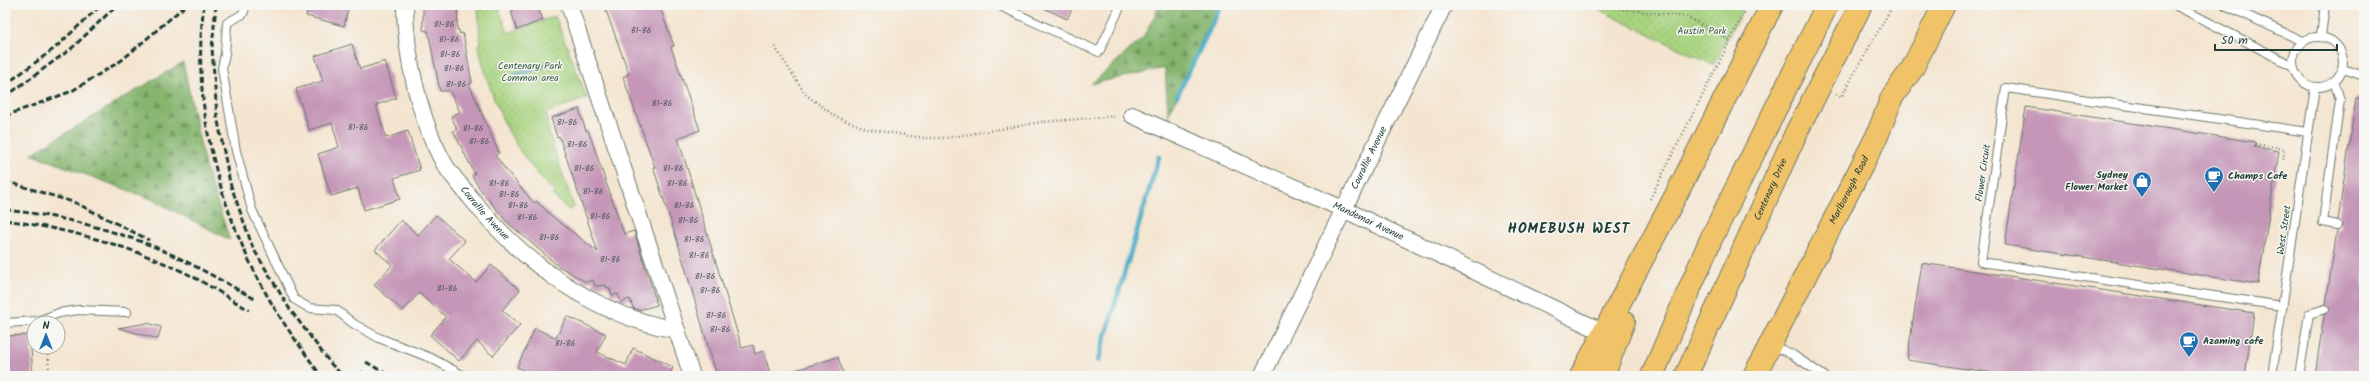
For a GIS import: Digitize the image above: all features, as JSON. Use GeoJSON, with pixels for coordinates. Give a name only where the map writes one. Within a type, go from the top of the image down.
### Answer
{"type":"FeatureCollection","features":[{"type":"Feature","properties":{"kind":"highway"},"geometry":{"type":"LineString","coordinates":[[1581,376],[1676,195],[1772,5]]}},
{"type":"Feature","properties":{"kind":"highway"},"geometry":{"type":"LineString","coordinates":[[1652,376],[1711,239],[1827,5]]}},
{"type":"Feature","properties":{"kind":"highway","name":"Centenary Drive"},"geometry":{"type":"LineString","coordinates":[[1686,376],[1797,131],[1861,5]]}},
{"type":"Feature","properties":{"kind":"highway"},"geometry":{"type":"LineString","coordinates":[[1892,97],[1903,62],[1930,5]]}},
{"type":"Feature","properties":{"kind":"highway","name":"Marlborough Road"},"geometry":{"type":"LineString","coordinates":[[1754,376],[1877,136],[1892,97],[1912,69],[1944,5]]}},
{"type":"Feature","properties":{"kind":"highway"},"geometry":{"type":"LineString","coordinates":[[1603,376],[1608,359],[1676,195]]}},
{"type":"Feature","properties":{"kind":"street","name":"Courallie Avenue"},"geometry":{"type":"LineString","coordinates":[[405,5],[406,39],[415,86],[437,149],[446,167],[483,213],[515,245],[546,272],[577,293],[633,319],[677,330]]}},
{"type":"Feature","properties":{"kind":"street"},"geometry":{"type":"LineString","coordinates":[[569,5],[692,376]]}},
{"type":"Feature","properties":{"kind":"street","name":"Courallie Avenue"},"geometry":{"type":"LineString","coordinates":[[1262,376],[1345,210],[1444,5]]}},
{"type":"Feature","properties":{"kind":"street","name":"Mandemar Avenue"},"geometry":{"type":"LineString","coordinates":[[1132,115],[1345,210],[1603,332]]}},
{"type":"Feature","properties":{"kind":"lane"},"geometry":{"type":"LineString","coordinates":[[246,5],[243,14],[227,23],[222,77],[232,133],[252,210],[294,299],[309,308],[336,310],[354,324],[379,338],[431,358],[464,376]]}},
{"type":"Feature","properties":{"kind":"lane"},"geometry":{"type":"LineString","coordinates":[[998,5],[1099,52],[1121,5]]}},
{"type":"Feature","properties":{"kind":"lane"},"geometry":{"type":"LineString","coordinates":[[2174,5],[2293,66],[2300,79],[2315,87],[2324,87],[2334,81],[2343,69],[2342,52],[2330,39],[2321,36],[2302,41],[2225,5]]}},
{"type":"Feature","properties":{"kind":"lane"},"geometry":{"type":"LineString","coordinates":[[2321,36],[2325,5]]}},
{"type":"Feature","properties":{"kind":"lane"},"geometry":{"type":"LineString","coordinates":[[2293,66],[2295,51],[2302,41]]}},
{"type":"Feature","properties":{"kind":"lane"},"geometry":{"type":"LineString","coordinates":[[2343,69],[2364,76]]}},
{"type":"Feature","properties":{"kind":"lane"},"geometry":{"type":"LineString","coordinates":[[2334,81],[2340,100],[2323,222],[2337,225]]}},
{"type":"Feature","properties":{"kind":"lane","name":"West Street"},"geometry":{"type":"LineString","coordinates":[[2272,376],[2315,87]]}},
{"type":"Feature","properties":{"kind":"lane","name":"Flower Circuit"},"geometry":{"type":"LineString","coordinates":[[2282,306],[1980,262],[2006,88],[2308,132]]}},
{"type":"Feature","properties":{"kind":"lane"},"geometry":{"type":"LineString","coordinates":[[2299,376],[2309,314],[2325,309]]}},
{"type":"Feature","properties":{"kind":"lane"},"geometry":{"type":"LineString","coordinates":[[5,323],[38,321],[78,310],[127,312]]}},
{"type":"Feature","properties":{"kind":"lane"},"geometry":{"type":"LineString","coordinates":[[1770,345],[1793,355],[1824,376]]}},
{"type":"Feature","properties":{"kind":"path"},"geometry":{"type":"LineString","coordinates":[[1603,5],[1614,8],[1687,17],[1750,51]]}},
{"type":"Feature","properties":{"kind":"path"},"geometry":{"type":"LineString","coordinates":[[1648,204],[1748,5]]}},
{"type":"Feature","properties":{"kind":"path"},"geometry":{"type":"LineString","coordinates":[[1835,94],[1841,97],[1893,5]]}},
{"type":"Feature","properties":{"kind":"path"},"geometry":{"type":"LineString","coordinates":[[776,47],[805,94],[836,117],[868,130],[924,138],[946,138],[1042,122],[1087,117],[1132,115]]}},
{"type":"Feature","properties":{"kind":"path"},"geometry":{"type":"LineString","coordinates":[[2255,144],[2285,149],[2283,160]]}},
{"type":"Feature","properties":{"kind":"path"},"geometry":{"type":"LineString","coordinates":[[48,355],[49,376]]}},
{"type":"Feature","properties":{"kind":"green space","name":"Centenary Park Common area"},"geometry":{"type":"Polygon","coordinates":[[[478,5],[506,5],[507,7],[499,9],[508,33],[555,16],[587,98],[546,113],[550,137],[574,207],[569,210],[552,195],[555,192],[526,160],[496,105],[478,44],[480,43],[478,5]]]}},
{"type":"Feature","properties":{"kind":"green space"},"geometry":{"type":"Polygon","coordinates":[[[1160,5],[1223,5],[1168,116],[1165,68],[1091,84],[1143,38],[1160,5]]]}},
{"type":"Feature","properties":{"kind":"green space","name":"Austin Park"},"geometry":{"type":"Polygon","coordinates":[[[1589,5],[1745,5],[1713,65],[1589,5]]]}},
{"type":"Feature","properties":{"kind":"green space"},"geometry":{"type":"Polygon","coordinates":[[[183,62],[205,166],[230,240],[151,199],[31,154],[183,62]]]}},
{"type":"Feature","properties":{"kind":"water"},"geometry":{"type":"Polygon","coordinates":[[[544,63],[545,67],[515,78],[514,74],[544,63]]]}},
{"type":"Feature","properties":{"kind":"building"},"geometry":{"type":"Polygon","coordinates":[[[310,5],[349,5],[344,26],[306,16],[310,5]]]}},
{"type":"Feature","properties":{"kind":"building"},"geometry":{"type":"Polygon","coordinates":[[[458,5],[457,30],[459,30],[460,34],[463,33],[472,83],[469,84],[499,153],[495,155],[534,203],[536,201],[553,217],[598,252],[559,136],[557,137],[551,118],[579,109],[586,131],[588,130],[624,234],[634,231],[657,305],[639,310],[633,308],[630,299],[621,302],[618,294],[612,295],[609,287],[607,288],[606,285],[595,286],[593,280],[586,282],[557,265],[506,221],[480,189],[472,176],[475,174],[453,131],[457,129],[451,116],[460,112],[450,91],[440,91],[428,31],[423,30],[423,6],[458,5]]]}},
{"type":"Feature","properties":{"kind":"building"},"geometry":{"type":"Polygon","coordinates":[[[513,5],[537,5],[543,20],[517,30],[511,11],[514,10],[513,5]]]}},
{"type":"Feature","properties":{"kind":"building"},"geometry":{"type":"Polygon","coordinates":[[[604,5],[659,5],[674,46],[671,47],[700,130],[678,138],[742,348],[753,345],[755,354],[763,351],[771,376],[717,376],[677,240],[653,167],[655,167],[623,77],[629,74],[604,5]]]}},
{"type":"Feature","properties":{"kind":"building"},"geometry":{"type":"Polygon","coordinates":[[[1037,5],[1074,5],[1067,19],[1037,5]]]}},
{"type":"Feature","properties":{"kind":"building"},"geometry":{"type":"Polygon","coordinates":[[[352,44],[360,69],[385,61],[396,98],[376,105],[386,138],[408,131],[420,170],[394,178],[400,199],[364,210],[358,188],[331,196],[318,154],[339,147],[332,123],[309,130],[296,89],[323,81],[315,56],[352,44]]]}},
{"type":"Feature","properties":{"kind":"building"},"geometry":{"type":"Polygon","coordinates":[[[2356,98],[2364,98],[2364,376],[2315,376],[2324,315],[2330,310],[2326,304],[2337,230],[2342,226],[2338,220],[2356,98]]]}},
{"type":"Feature","properties":{"kind":"building","name":"Sydney Flower Market"},"geometry":{"type":"Polygon","coordinates":[[[2026,107],[2255,142],[2254,147],[2279,151],[2258,284],[2005,245],[2026,107]]]}},
{"type":"Feature","properties":{"kind":"building"},"geometry":{"type":"Polygon","coordinates":[[[436,215],[465,241],[449,259],[476,282],[491,265],[520,290],[502,310],[520,325],[493,356],[477,341],[459,361],[430,335],[446,317],[419,293],[403,311],[374,285],[392,265],[375,250],[401,220],[418,235],[436,215]]]}},
{"type":"Feature","properties":{"kind":"building"},"geometry":{"type":"Polygon","coordinates":[[[1922,263],[2254,313],[2245,376],[2014,376],[1907,360],[1922,263]]]}},
{"type":"Feature","properties":{"kind":"building"},"geometry":{"type":"Polygon","coordinates":[[[567,316],[606,334],[597,352],[626,365],[633,348],[673,367],[669,376],[536,376],[517,367],[535,328],[556,338],[567,316]]]}},
{"type":"Feature","properties":{"kind":"building"},"geometry":{"type":"Polygon","coordinates":[[[147,323],[161,327],[158,339],[118,328],[147,323]]]}},
{"type":"Feature","properties":{"kind":"building"},"geometry":{"type":"Polygon","coordinates":[[[26,335],[26,355],[31,355],[33,376],[5,376],[5,336],[26,335]]]}},
{"type":"Feature","properties":{"kind":"building"},"geometry":{"type":"Polygon","coordinates":[[[838,357],[844,376],[787,376],[786,373],[838,357]]]}},
{"type":"Feature","properties":{"kind":"waterway"},"geometry":{"type":"LineString","coordinates":[[1177,96],[1221,5]]}},
{"type":"Feature","properties":{"kind":"waterway"},"geometry":{"type":"LineString","coordinates":[[1098,361],[1159,157]]}},
{"type":"Feature","properties":{"kind":"railway"},"geometry":{"type":"LineString","coordinates":[[5,85],[55,48],[101,5]]}},
{"type":"Feature","properties":{"kind":"railway"},"geometry":{"type":"LineString","coordinates":[[5,97],[72,48],[117,5]]}},
{"type":"Feature","properties":{"kind":"railway"},"geometry":{"type":"LineString","coordinates":[[5,116],[72,91],[122,60],[186,5]]}},
{"type":"Feature","properties":{"kind":"railway"},"geometry":{"type":"LineString","coordinates":[[204,5],[201,48],[202,93],[209,137],[219,182],[234,225],[252,267],[273,306],[312,364],[322,376]]}},
{"type":"Feature","properties":{"kind":"railway"},"geometry":{"type":"LineString","coordinates":[[216,5],[212,48],[217,116],[230,183],[253,248],[289,308],[331,364],[343,376]]}},
{"type":"Feature","properties":{"kind":"railway"},"geometry":{"type":"LineString","coordinates":[[5,181],[76,203],[149,240]]}},
{"type":"Feature","properties":{"kind":"railway"},"geometry":{"type":"LineString","coordinates":[[5,210],[44,215],[82,223],[137,240],[181,259],[255,299]]}},
{"type":"Feature","properties":{"kind":"railway"},"geometry":{"type":"LineString","coordinates":[[5,220],[49,228],[114,244],[186,273],[249,310]]}},
{"type":"Feature","properties":{"kind":"railway"},"geometry":{"type":"LineString","coordinates":[[366,362],[390,376]]}},
{"type":"Feature","properties":{"kind":"railway"},"geometry":{"type":"LineString","coordinates":[[361,372],[368,376]]}},
{"type":"Feature","properties":{"kind":"place","name":"Champs Cafe"},"geometry":{"type":"Point","coordinates":[2214,193]}},
{"type":"Feature","properties":{"kind":"place","name":"Sydney Flower Market"},"geometry":{"type":"Point","coordinates":[2142,198]}},
{"type":"Feature","properties":{"kind":"place","name":"Azaming cafe"},"geometry":{"type":"Point","coordinates":[2189,358]}},
{"type":"Feature","properties":{"kind":"district","name":"HOMEBUSH WEST"},"geometry":{"type":"Point","coordinates":[1569,229]}}]}
